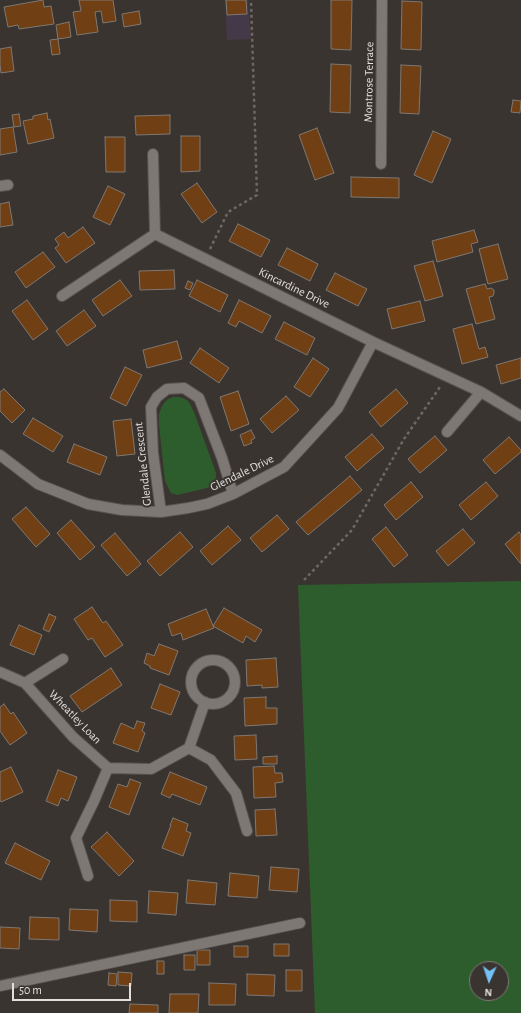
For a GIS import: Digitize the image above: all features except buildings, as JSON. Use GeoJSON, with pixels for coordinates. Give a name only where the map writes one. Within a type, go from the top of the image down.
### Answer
{"type":"FeatureCollection","features":[{"type":"Feature","properties":{"kind":"street","name":"Montrose Terrace"},"geometry":{"type":"LineString","coordinates":[[381,164],[382,0]]}},
{"type":"Feature","properties":{"kind":"street"},"geometry":{"type":"LineString","coordinates":[[62,296],[155,234],[153,154]]}},
{"type":"Feature","properties":{"kind":"street","name":"Kincardine Drive"},"geometry":{"type":"LineString","coordinates":[[155,234],[373,342],[481,392],[521,416]]}},
{"type":"Feature","properties":{"kind":"street","name":"Glendale Drive"},"geometry":{"type":"LineString","coordinates":[[0,455],[38,484],[88,504],[122,510],[161,512],[207,504],[233,494],[284,467],[338,408],[373,342]]}},
{"type":"Feature","properties":{"kind":"street","name":"Glendale Crescent"},"geometry":{"type":"LineString","coordinates":[[161,512],[153,453],[151,407],[157,397],[167,390],[184,388],[199,398],[222,458],[233,494]]}},
{"type":"Feature","properties":{"kind":"street"},"geometry":{"type":"LineString","coordinates":[[447,432],[481,392]]}},
{"type":"Feature","properties":{"kind":"street"},"geometry":{"type":"LineString","coordinates":[[26,683],[63,659]]}},
{"type":"Feature","properties":{"kind":"street"},"geometry":{"type":"LineString","coordinates":[[211,659],[220,660],[231,668],[236,684],[232,694],[225,701],[217,704],[205,702],[195,694],[191,685],[192,675],[202,662],[211,659]]}},
{"type":"Feature","properties":{"kind":"street","name":"Wheatley Loan"},"geometry":{"type":"LineString","coordinates":[[0,672],[26,683],[73,737],[108,768]]}},
{"type":"Feature","properties":{"kind":"street"},"geometry":{"type":"LineString","coordinates":[[88,876],[76,838],[108,768],[151,769],[189,748],[205,702]]}},
{"type":"Feature","properties":{"kind":"street"},"geometry":{"type":"LineString","coordinates":[[189,748],[210,760],[236,793],[247,831]]}},
{"type":"Feature","properties":{"kind":"street"},"geometry":{"type":"LineString","coordinates":[[0,986],[300,923]]}},
{"type":"Feature","properties":{"kind":"path"},"geometry":{"type":"LineString","coordinates":[[205,259],[228,212],[257,195],[251,0]]}},
{"type":"Feature","properties":{"kind":"path"},"geometry":{"type":"LineString","coordinates":[[304,580],[352,530],[404,439],[447,377]]}},
{"type":"Feature","properties":{"kind":"shaded area"},"geometry":{"type":"Polygon","coordinates":[[[225,0],[248,0],[251,39],[227,40],[225,0]]]}},
{"type":"Feature","properties":{"kind":"green space"},"geometry":{"type":"Polygon","coordinates":[[[173,397],[183,398],[188,401],[191,406],[216,473],[216,481],[212,486],[177,495],[171,493],[165,481],[159,425],[161,408],[168,399],[173,397]]]}},
{"type":"Feature","properties":{"kind":"green space"},"geometry":{"type":"Polygon","coordinates":[[[521,581],[521,1013],[315,1013],[298,585],[521,581]]]}}]}
